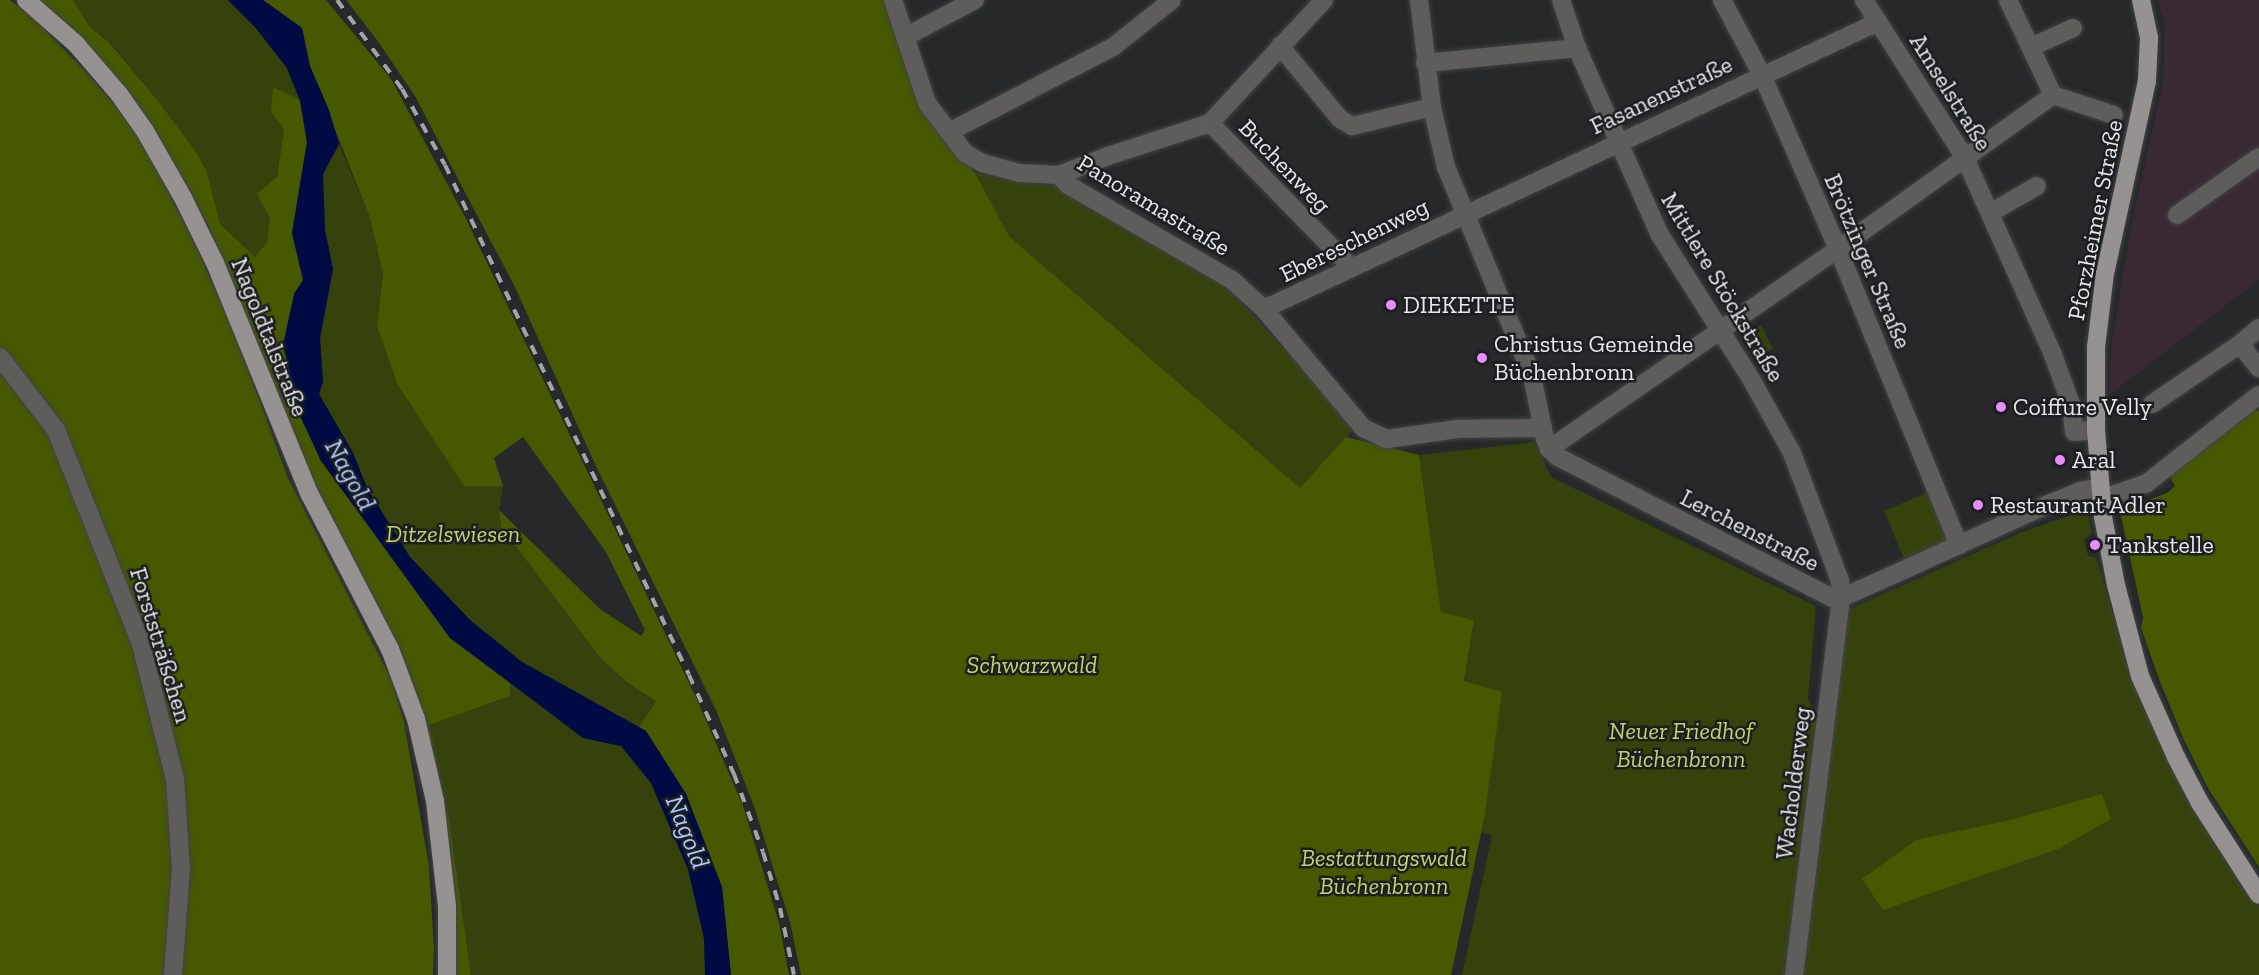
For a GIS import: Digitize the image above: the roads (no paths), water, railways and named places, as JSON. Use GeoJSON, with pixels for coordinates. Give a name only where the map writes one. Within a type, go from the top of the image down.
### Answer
{"type":"FeatureCollection","features":[{"type":"Feature","properties":{"kind":"main road","name":"Nagoldtalstraße"},"geometry":{"type":"LineString","coordinates":[[26,0],[76,44],[119,94],[145,131],[178,189],[215,263],[281,430],[321,521],[390,649],[416,719],[435,801],[447,906],[447,975]]}},
{"type":"Feature","properties":{"kind":"main road","name":"Pforzheimer Straße"},"geometry":{"type":"LineString","coordinates":[[2141,0],[2149,38],[2148,73],[2105,273],[2096,347],[2096,430],[2100,493],[2126,628],[2140,676],[2176,757],[2205,812],[2259,895]]}},
{"type":"Feature","properties":{"kind":"street","name":"Panoramastraße"},"geometry":{"type":"LineString","coordinates":[[893,0],[927,103],[965,153],[982,163],[1020,173],[1059,175],[1068,185],[1232,280],[1264,309],[1353,418],[1364,428],[1387,439],[1458,429],[1543,428]]}},
{"type":"Feature","properties":{"kind":"street"},"geometry":{"type":"LineString","coordinates":[[905,37],[975,0]]}},
{"type":"Feature","properties":{"kind":"street"},"geometry":{"type":"LineString","coordinates":[[949,132],[1113,47],[1172,0]]}},
{"type":"Feature","properties":{"kind":"street"},"geometry":{"type":"LineString","coordinates":[[1059,175],[1210,123],[1324,0]]}},
{"type":"Feature","properties":{"kind":"street"},"geometry":{"type":"LineString","coordinates":[[1419,0],[1432,108],[1446,167],[1533,376],[1549,449],[1720,332],[2053,95]]}},
{"type":"Feature","properties":{"kind":"street","name":"Mittlere Stöckstraße"},"geometry":{"type":"LineString","coordinates":[[1561,0],[1577,48],[1660,235],[1792,453],[1840,581],[1840,598]]}},
{"type":"Feature","properties":{"kind":"street","name":"Brötzinger Straße"},"geometry":{"type":"LineString","coordinates":[[1722,0],[1762,75],[1838,249],[1959,545]]}},
{"type":"Feature","properties":{"kind":"street","name":"Amselstraße"},"geometry":{"type":"LineString","coordinates":[[1864,0],[1965,158],[2053,355],[2071,404],[2074,432],[2096,430]]}},
{"type":"Feature","properties":{"kind":"street"},"geometry":{"type":"LineString","coordinates":[[2008,0],[2053,95],[2114,115]]}},
{"type":"Feature","properties":{"kind":"street","name":"Fasanenstraße"},"geometry":{"type":"LineString","coordinates":[[1465,213],[1878,21]]}},
{"type":"Feature","properties":{"kind":"street"},"geometry":{"type":"LineString","coordinates":[[2031,47],[2073,28]]}},
{"type":"Feature","properties":{"kind":"street"},"geometry":{"type":"LineString","coordinates":[[1280,46],[1340,119],[1352,126],[1432,108]]}},
{"type":"Feature","properties":{"kind":"street"},"geometry":{"type":"LineString","coordinates":[[1425,63],[1577,48]]}},
{"type":"Feature","properties":{"kind":"street","name":"Buchenweg"},"geometry":{"type":"LineString","coordinates":[[1210,123],[1351,267]]}},
{"type":"Feature","properties":{"kind":"street"},"geometry":{"type":"LineString","coordinates":[[2176,215],[2259,157]]}},
{"type":"Feature","properties":{"kind":"street"},"geometry":{"type":"LineString","coordinates":[[1989,213],[2037,186]]}},
{"type":"Feature","properties":{"kind":"street","name":"Ebereschenweg"},"geometry":{"type":"LineString","coordinates":[[1264,309],[1465,213]]}},
{"type":"Feature","properties":{"kind":"street"},"geometry":{"type":"LineString","coordinates":[[2152,404],[2240,344],[2259,328]]}},
{"type":"Feature","properties":{"kind":"street"},"geometry":{"type":"LineString","coordinates":[[2240,344],[2259,368]]}},
{"type":"Feature","properties":{"kind":"street","name":"Forststräßchen"},"geometry":{"type":"LineString","coordinates":[[0,357],[56,430],[117,580],[144,655],[175,779],[181,869],[173,975]]}},
{"type":"Feature","properties":{"kind":"street","name":"Lerchenstraße"},"geometry":{"type":"LineString","coordinates":[[1549,449],[1569,465],[1814,590],[1832,598],[1840,598],[2080,491],[2100,493],[2147,483],[2259,395]]}},
{"type":"Feature","properties":{"kind":"street","name":"Wacholderweg"},"geometry":{"type":"LineString","coordinates":[[1794,975],[1840,598]]}},
{"type":"Feature","properties":{"kind":"water","name":"Nagold"},"geometry":{"type":"Polygon","coordinates":[[[228,0],[263,0],[302,28],[310,66],[329,110],[339,144],[323,174],[325,230],[333,269],[320,338],[323,382],[319,394],[353,453],[367,488],[410,557],[471,621],[522,662],[646,731],[686,794],[722,887],[731,975],[705,975],[704,939],[688,869],[651,783],[621,746],[583,738],[450,638],[320,459],[300,416],[283,345],[294,294],[303,280],[292,233],[307,142],[300,101],[287,68],[255,27],[228,0]]]}},
{"type":"Feature","properties":{"kind":"railway"},"geometry":{"type":"LineString","coordinates":[[337,0],[402,89],[445,165],[689,675],[734,774],[763,852],[780,908],[794,975]]}},
{"type":"Feature","properties":{"kind":"place","name":"DIEKETTE"},"geometry":{"type":"Point","coordinates":[1391,305]}},
{"type":"Feature","properties":{"kind":"place","name":"Christus Gemeinde Büchenbronn"},"geometry":{"type":"Point","coordinates":[1482,358]}},
{"type":"Feature","properties":{"kind":"place","name":"Coiffure Velly"},"geometry":{"type":"Point","coordinates":[2001,407]}},
{"type":"Feature","properties":{"kind":"place","name":"Aral"},"geometry":{"type":"Point","coordinates":[2060,460]}},
{"type":"Feature","properties":{"kind":"place","name":"Restaurant Adler"},"geometry":{"type":"Point","coordinates":[1978,505]}},
{"type":"Feature","properties":{"kind":"place","name":"Tankstelle"},"geometry":{"type":"Point","coordinates":[2095,545]}},
{"type":"Feature","properties":{"kind":"park label","name":"Ditzelswiesen"},"geometry":{"type":"Point","coordinates":[453,534]}},
{"type":"Feature","properties":{"kind":"park label","name":"Schwarzwald"},"geometry":{"type":"Point","coordinates":[1032,665]}},
{"type":"Feature","properties":{"kind":"park label","name":"Neuer Friedhof Büchenbronn"},"geometry":{"type":"Point","coordinates":[1681,745]}},
{"type":"Feature","properties":{"kind":"park label","name":"Bestattungswald Büchenbronn"},"geometry":{"type":"Point","coordinates":[1384,872]}}]}
